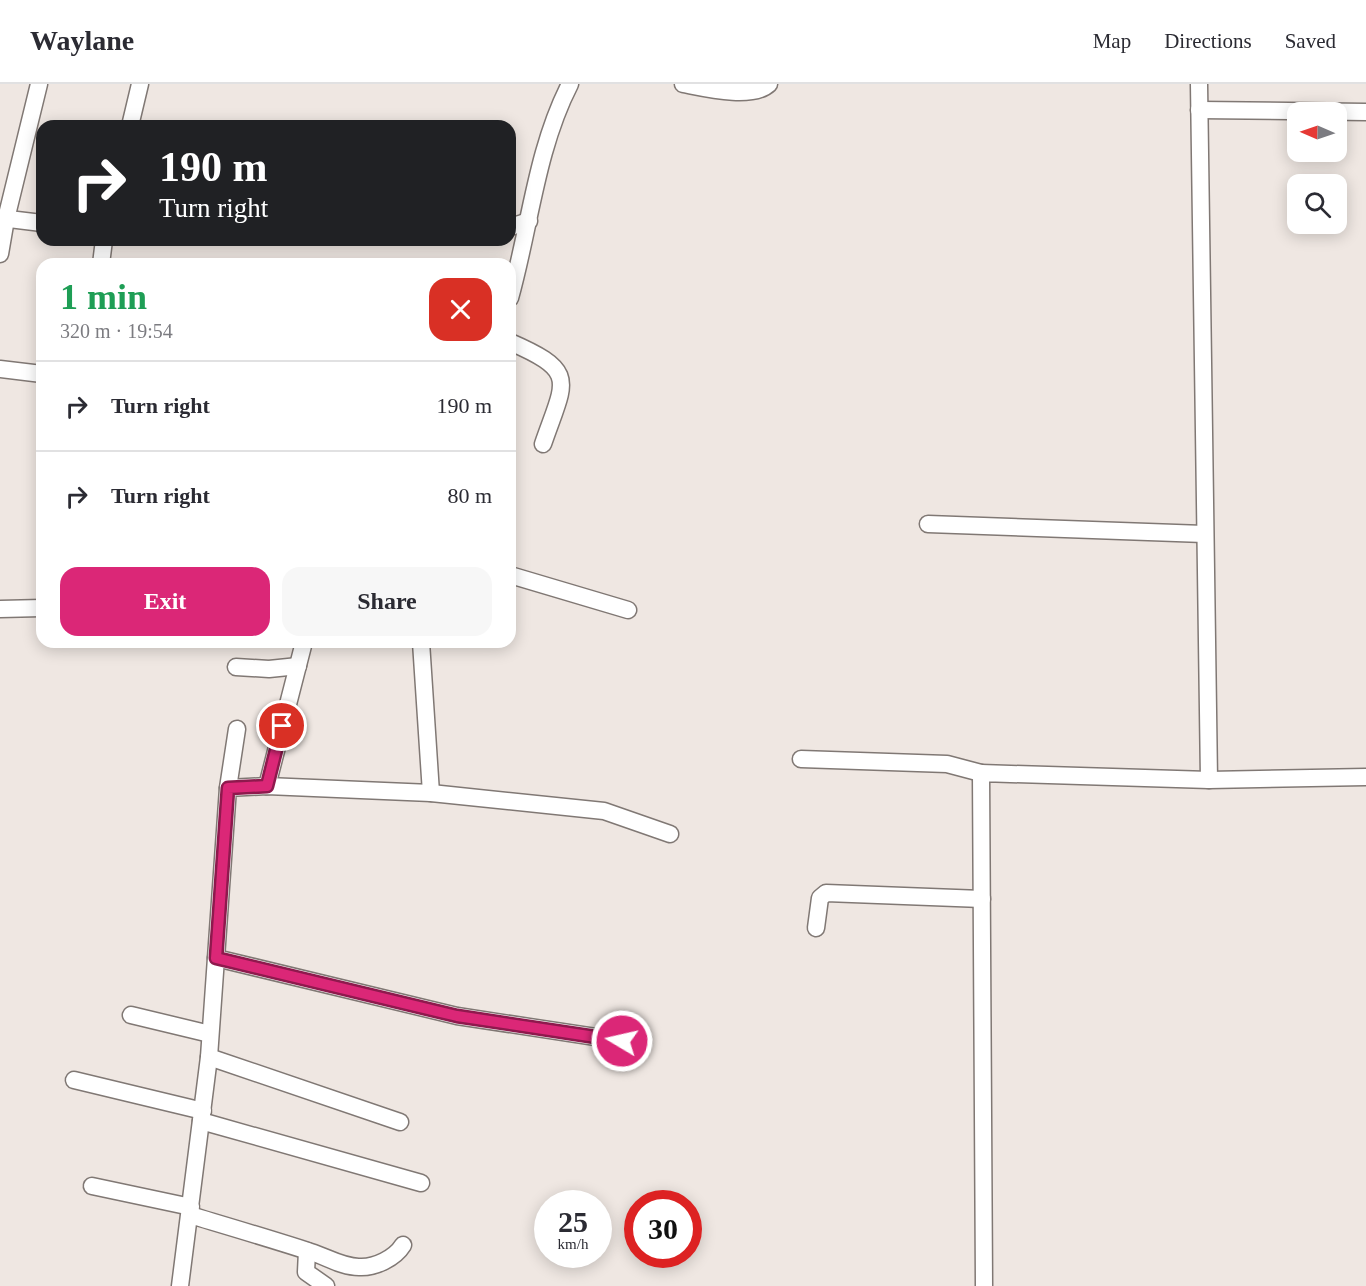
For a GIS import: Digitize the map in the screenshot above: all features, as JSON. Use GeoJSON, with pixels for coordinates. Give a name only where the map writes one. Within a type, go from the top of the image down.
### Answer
{"type":"FeatureCollection","features":[{"type":"Feature","properties":{"kind":"street"},"geometry":{"type":"LineString","coordinates":[[0,254],[3,219],[39,84]]}},
{"type":"Feature","properties":{"kind":"street"},"geometry":{"type":"LineString","coordinates":[[131,120],[140,84]]}},
{"type":"Feature","properties":{"kind":"street"},"geometry":{"type":"LineString","coordinates":[[516,274],[540,168],[570,84]]}},
{"type":"Feature","properties":{"kind":"street"},"geometry":{"type":"LineString","coordinates":[[683,84],[742,92],[756,91],[769,84]]}},
{"type":"Feature","properties":{"kind":"street"},"geometry":{"type":"LineString","coordinates":[[1199,84],[1209,780]]}},
{"type":"Feature","properties":{"kind":"street"},"geometry":{"type":"LineString","coordinates":[[1200,110],[1366,112]]}},
{"type":"Feature","properties":{"kind":"street"},"geometry":{"type":"LineString","coordinates":[[3,219],[36,222]]}},
{"type":"Feature","properties":{"kind":"street"},"geometry":{"type":"LineString","coordinates":[[516,225],[529,221]]}},
{"type":"Feature","properties":{"kind":"street"},"geometry":{"type":"LineString","coordinates":[[516,345],[538,354],[554,364],[560,372],[563,386],[543,444]]}},
{"type":"Feature","properties":{"kind":"street"},"geometry":{"type":"LineString","coordinates":[[0,369],[36,373]]}},
{"type":"Feature","properties":{"kind":"street"},"geometry":{"type":"LineString","coordinates":[[928,524],[1204,534]]}},
{"type":"Feature","properties":{"kind":"street"},"geometry":{"type":"LineString","coordinates":[[516,577],[628,610]]}},
{"type":"Feature","properties":{"kind":"street"},"geometry":{"type":"LineString","coordinates":[[0,609],[36,608]]}},
{"type":"Feature","properties":{"kind":"street"},"geometry":{"type":"LineString","coordinates":[[267,786],[302,648]]}},
{"type":"Feature","properties":{"kind":"street"},"geometry":{"type":"LineString","coordinates":[[421,648],[431,793]]}},
{"type":"Feature","properties":{"kind":"street"},"geometry":{"type":"LineString","coordinates":[[236,667],[269,669],[298,666]]}},
{"type":"Feature","properties":{"kind":"street"},"geometry":{"type":"LineString","coordinates":[[180,1286],[209,1057],[228,788],[237,729]]}},
{"type":"Feature","properties":{"kind":"street"},"geometry":{"type":"LineString","coordinates":[[801,759],[946,764],[981,773],[1209,780],[1366,777]]}},
{"type":"Feature","properties":{"kind":"street"},"geometry":{"type":"LineString","coordinates":[[981,773],[984,1286]]}},
{"type":"Feature","properties":{"kind":"street"},"geometry":{"type":"LineString","coordinates":[[228,788],[267,786],[431,793],[604,811],[670,834]]}},
{"type":"Feature","properties":{"kind":"street"},"geometry":{"type":"LineString","coordinates":[[816,928],[819,898],[826,893],[982,899]]}},
{"type":"Feature","properties":{"kind":"street"},"geometry":{"type":"LineString","coordinates":[[216,958],[457,1016],[622,1041]]}},
{"type":"Feature","properties":{"kind":"street"},"geometry":{"type":"LineString","coordinates":[[130,1015],[210,1034]]}},
{"type":"Feature","properties":{"kind":"street"},"geometry":{"type":"LineString","coordinates":[[209,1057],[400,1122]]}},
{"type":"Feature","properties":{"kind":"street"},"geometry":{"type":"LineString","coordinates":[[74,1080],[202,1116],[421,1183]]}},
{"type":"Feature","properties":{"kind":"street"},"geometry":{"type":"LineString","coordinates":[[92,1185],[191,1211],[346,1266],[362,1268],[398,1253],[403,1245]]}},
{"type":"Feature","properties":{"kind":"street"},"geometry":{"type":"LineString","coordinates":[[307,1251],[303,1279],[326,1286]]}},
{"type":"Feature","properties":{"kind":"route"},"geometry":{"type":"LineString","coordinates":[[282,726],[267,786],[228,788],[216,958],[457,1016],[622,1041]]}}]}
